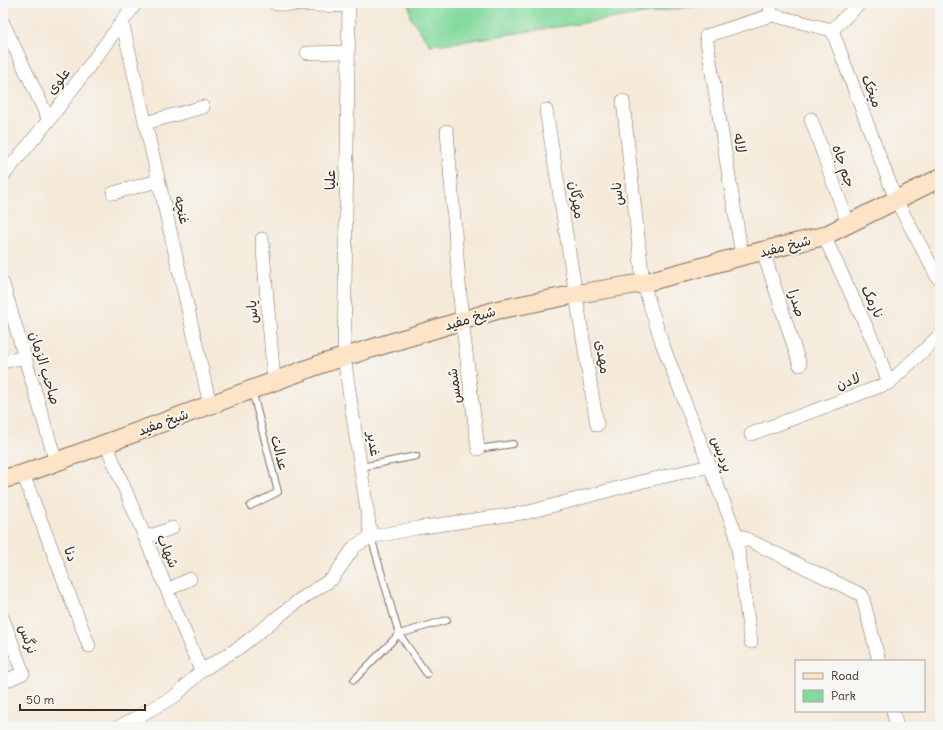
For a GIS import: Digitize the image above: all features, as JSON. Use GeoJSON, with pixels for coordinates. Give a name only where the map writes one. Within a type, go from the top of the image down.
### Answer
{"type":"FeatureCollection","features":[{"type":"Feature","properties":{"kind":"main road","name":"شیخ مفید"},"geometry":{"type":"LineString","coordinates":[[3,479],[23,474],[106,444],[321,364],[462,320],[496,310],[643,283],[742,256],[824,236],[940,178]]}},
{"type":"Feature","properties":{"kind":"street","name":"علوی"},"geometry":{"type":"LineString","coordinates":[[3,176],[49,120],[136,3]]}},
{"type":"Feature","properties":{"kind":"street"},"geometry":{"type":"LineString","coordinates":[[770,9],[832,30],[860,3]]}},
{"type":"Feature","properties":{"kind":"street"},"geometry":{"type":"LineString","coordinates":[[276,4],[349,4]]}},
{"type":"Feature","properties":{"kind":"street","name":"علیا"},"geometry":{"type":"LineString","coordinates":[[344,357],[349,4]]}},
{"type":"Feature","properties":{"kind":"street","name":"لاله"},"geometry":{"type":"LineString","coordinates":[[742,256],[706,36],[770,9]]}},
{"type":"Feature","properties":{"kind":"street","name":"غنچه"},"geometry":{"type":"LineString","coordinates":[[122,22],[210,405]]}},
{"type":"Feature","properties":{"kind":"street"},"geometry":{"type":"LineString","coordinates":[[3,23],[49,120]]}},
{"type":"Feature","properties":{"kind":"street","name":"میخک"},"geometry":{"type":"LineString","coordinates":[[832,30],[896,200],[938,278]]}},
{"type":"Feature","properties":{"kind":"street"},"geometry":{"type":"LineString","coordinates":[[307,53],[348,52]]}},
{"type":"Feature","properties":{"kind":"street","name":"ناس"},"geometry":{"type":"LineString","coordinates":[[622,101],[643,283]]}},
{"type":"Feature","properties":{"kind":"street"},"geometry":{"type":"LineString","coordinates":[[145,123],[204,107]]}},
{"type":"Feature","properties":{"kind":"street","name":"مهرگان"},"geometry":{"type":"LineString","coordinates":[[546,110],[577,294]]}},
{"type":"Feature","properties":{"kind":"street","name":"جم جاه"},"geometry":{"type":"LineString","coordinates":[[811,119],[848,224]]}},
{"type":"Feature","properties":{"kind":"street","name":"شمس"},"geometry":{"type":"LineString","coordinates":[[447,131],[462,320],[478,448]]}},
{"type":"Feature","properties":{"kind":"street"},"geometry":{"type":"LineString","coordinates":[[113,193],[158,181]]}},
{"type":"Feature","properties":{"kind":"street","name":"نارمک"},"geometry":{"type":"LineString","coordinates":[[824,236],[874,343],[889,383]]}},
{"type":"Feature","properties":{"kind":"street","name":"یاس"},"geometry":{"type":"LineString","coordinates":[[262,239],[274,381]]}},
{"type":"Feature","properties":{"kind":"street","name":"صدرا"},"geometry":{"type":"LineString","coordinates":[[764,251],[800,365]]}},
{"type":"Feature","properties":{"kind":"street","name":"پردیس"},"geometry":{"type":"LineString","coordinates":[[643,283],[662,343],[736,534],[751,642]]}},
{"type":"Feature","properties":{"kind":"street","name":"صاحب الزمان"},"geometry":{"type":"LineString","coordinates":[[3,284],[56,462]]}},
{"type":"Feature","properties":{"kind":"street","name":"مهدی"},"geometry":{"type":"LineString","coordinates":[[577,294],[597,425]]}},
{"type":"Feature","properties":{"kind":"street","name":"لادن"},"geometry":{"type":"LineString","coordinates":[[751,434],[889,383],[940,335]]}},
{"type":"Feature","properties":{"kind":"street"},"geometry":{"type":"LineString","coordinates":[[3,362],[25,357]]}},
{"type":"Feature","properties":{"kind":"street","name":"غدیر"},"geometry":{"type":"LineString","coordinates":[[344,357],[371,537]]}},
{"type":"Feature","properties":{"kind":"street","name":"شهاب"},"geometry":{"type":"LineString","coordinates":[[106,444],[201,671]]}},
{"type":"Feature","properties":{"kind":"street"},"geometry":{"type":"LineString","coordinates":[[119,727],[175,696],[201,671],[240,647],[298,601],[332,579],[355,546],[371,537],[417,528],[529,512],[640,482],[710,466]]}},
{"type":"Feature","properties":{"kind":"street","name":"دنا"},"geometry":{"type":"LineString","coordinates":[[23,474],[89,646]]}},
{"type":"Feature","properties":{"kind":"street"},"geometry":{"type":"LineString","coordinates":[[145,538],[172,528]]}},
{"type":"Feature","properties":{"kind":"street"},"geometry":{"type":"LineString","coordinates":[[736,534],[862,596],[879,660]]}},
{"type":"Feature","properties":{"kind":"street"},"geometry":{"type":"LineString","coordinates":[[166,590],[190,579]]}},
{"type":"Feature","properties":{"kind":"street","name":"نرگس"},"geometry":{"type":"LineString","coordinates":[[3,619],[23,673],[3,682]]}},
{"type":"Feature","properties":{"kind":"street"},"geometry":{"type":"LineString","coordinates":[[893,712],[897,727]]}},
{"type":"Feature","properties":{"kind":"lane","name":"عدالت"},"geometry":{"type":"LineString","coordinates":[[250,506],[278,492],[252,390]]}},
{"type":"Feature","properties":{"kind":"lane"},"geometry":{"type":"LineString","coordinates":[[478,448],[513,444]]}},
{"type":"Feature","properties":{"kind":"lane"},"geometry":{"type":"LineString","coordinates":[[361,467],[416,456]]}},
{"type":"Feature","properties":{"kind":"lane"},"geometry":{"type":"LineString","coordinates":[[371,537],[399,634],[427,674]]}},
{"type":"Feature","properties":{"kind":"lane"},"geometry":{"type":"LineString","coordinates":[[354,680],[399,634],[447,620]]}},
{"type":"Feature","properties":{"kind":"green space"},"geometry":{"type":"Polygon","coordinates":[[[409,3],[704,3],[702,5],[452,43],[430,45],[411,18],[409,3]]]}}]}
